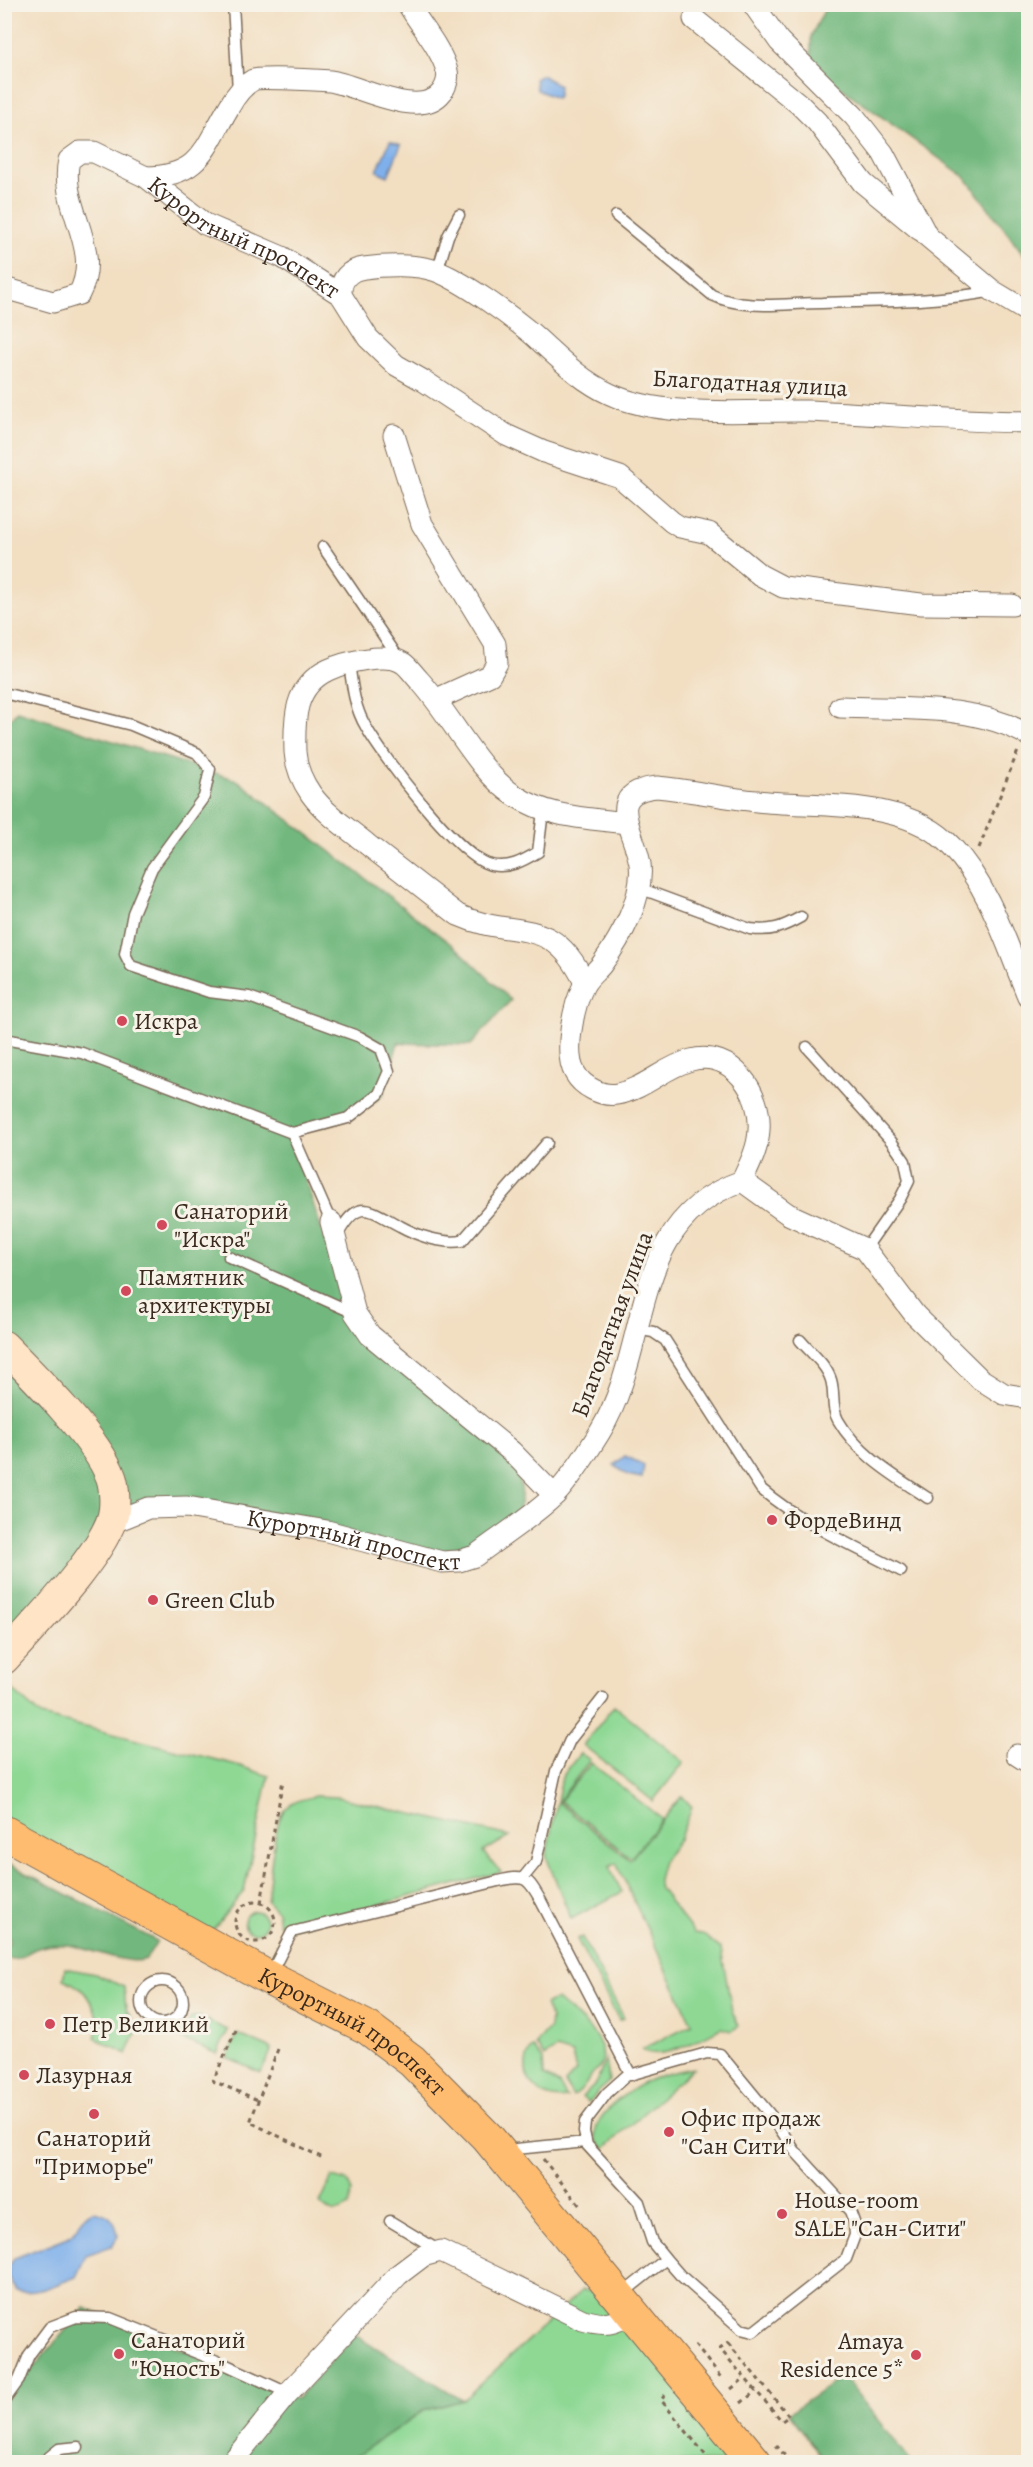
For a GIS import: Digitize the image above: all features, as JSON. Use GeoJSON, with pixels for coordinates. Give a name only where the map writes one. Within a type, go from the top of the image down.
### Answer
{"type":"FeatureCollection","features":[{"type":"Feature","properties":{"kind":"main road","name":"Курортный проспект"},"geometry":{"type":"LineString","coordinates":[[4,1832],[269,1978],[387,2040],[450,2097],[499,2152],[755,2463]]}},
{"type":"Feature","properties":{"kind":"street"},"geometry":{"type":"LineString","coordinates":[[146,177],[170,177],[185,171],[198,160],[238,92],[255,79],[331,81],[408,104],[431,101],[444,89],[448,73],[443,60],[408,4]]}},
{"type":"Feature","properties":{"kind":"street"},"geometry":{"type":"LineString","coordinates":[[753,4],[779,41],[854,116],[884,153],[927,236]]}},
{"type":"Feature","properties":{"kind":"street"},"geometry":{"type":"LineString","coordinates":[[694,19],[799,104],[817,122],[863,183],[993,291],[1029,312]]}},
{"type":"Feature","properties":{"kind":"street","name":"Курортный проспект"},"geometry":{"type":"LineString","coordinates":[[4,288],[53,302],[79,294],[86,282],[88,272],[86,251],[65,177],[69,160],[80,152],[94,152],[146,177],[205,224],[282,256],[341,295],[368,338],[396,365],[506,435],[544,452],[620,477],[672,522],[680,527],[709,533],[760,575],[783,587],[921,604],[1012,605]]}},
{"type":"Feature","properties":{"kind":"street","name":"Благодатная улица"},"geometry":{"type":"LineString","coordinates":[[341,295],[342,281],[350,273],[361,268],[425,269],[437,272],[502,311],[583,378],[610,394],[644,405],[706,411],[808,411],[944,420],[1029,422]]}},
{"type":"Feature","properties":{"kind":"street"},"geometry":{"type":"LineString","coordinates":[[394,435],[422,524],[495,644],[497,663],[490,675],[437,699]]}},
{"type":"Feature","properties":{"kind":"street"},"geometry":{"type":"LineString","coordinates":[[585,983],[574,961],[553,940],[532,931],[471,922],[458,915],[326,811],[311,794],[296,760],[294,720],[297,704],[306,687],[325,671],[349,662],[381,659],[402,663],[437,699],[500,784],[543,811],[627,823]]}},
{"type":"Feature","properties":{"kind":"street"},"geometry":{"type":"LineString","coordinates":[[840,707],[969,713],[993,718],[1027,734]]}},
{"type":"Feature","properties":{"kind":"street"},"geometry":{"type":"LineString","coordinates":[[1029,996],[991,906],[971,869],[951,845],[928,828],[888,811],[755,801],[657,787],[642,788],[633,793],[627,801],[627,823],[639,860],[639,888],[621,936],[602,966],[585,983],[572,1024],[570,1054],[574,1073],[589,1088],[615,1095],[640,1087],[666,1071],[692,1060],[712,1059],[729,1065],[755,1095],[760,1127],[756,1153],[742,1181],[788,1214],[865,1249],[915,1315],[980,1379],[1004,1394],[1029,1398]]}},
{"type":"Feature","properties":{"kind":"street","name":"Благодатная улица"},"geometry":{"type":"LineString","coordinates":[[569,1477],[602,1430],[625,1374],[636,1329],[667,1239],[688,1212],[719,1190],[742,1181]]}},
{"type":"Feature","properties":{"kind":"street"},"geometry":{"type":"LineString","coordinates":[[334,1229],[355,1313],[370,1335],[512,1452],[554,1495]]}},
{"type":"Feature","properties":{"kind":"street"},"geometry":{"type":"LineString","coordinates":[[4,1346],[96,1450],[111,1478],[114,1508],[111,1523],[85,1566],[4,1659]]}},
{"type":"Feature","properties":{"kind":"street","name":"Курортный проспект"},"geometry":{"type":"LineString","coordinates":[[111,1523],[148,1508],[187,1507],[327,1531],[421,1558],[459,1561],[475,1556],[554,1495],[569,1477]]}},
{"type":"Feature","properties":{"kind":"street"},"geometry":{"type":"LineString","coordinates":[[232,2463],[288,2393],[398,2275],[423,2256],[441,2252],[583,2320],[603,2326],[614,2324],[626,2304]]}},
{"type":"Feature","properties":{"kind":"lane"},"geometry":{"type":"LineString","coordinates":[[233,4],[238,92]]}},
{"type":"Feature","properties":{"kind":"lane"},"geometry":{"type":"LineString","coordinates":[[437,272],[448,236],[459,215]]}},
{"type":"Feature","properties":{"kind":"lane"},"geometry":{"type":"LineString","coordinates":[[616,216],[712,295],[725,301],[749,304],[885,301],[993,291]]}},
{"type":"Feature","properties":{"kind":"lane"},"geometry":{"type":"LineString","coordinates":[[322,547],[402,663]]}},
{"type":"Feature","properties":{"kind":"lane"},"geometry":{"type":"LineString","coordinates":[[349,662],[353,698],[365,727],[390,763],[457,843],[490,865],[519,864],[538,852],[543,811]]}},
{"type":"Feature","properties":{"kind":"lane"},"geometry":{"type":"LineString","coordinates":[[4,693],[131,725],[197,753],[210,769],[204,797],[152,868],[133,913],[125,954],[132,966],[209,992],[249,997],[360,1037],[381,1049],[389,1071],[379,1094],[348,1118],[292,1133],[82,1053],[4,1039]]}},
{"type":"Feature","properties":{"kind":"lane"},"geometry":{"type":"LineString","coordinates":[[639,888],[750,929],[767,931],[782,928],[801,917]]}},
{"type":"Feature","properties":{"kind":"lane"},"geometry":{"type":"LineString","coordinates":[[807,1047],[904,1161],[909,1180],[900,1199],[865,1249]]}},
{"type":"Feature","properties":{"kind":"lane"},"geometry":{"type":"LineString","coordinates":[[292,1133],[334,1229],[356,1212],[366,1210],[379,1212],[400,1226],[447,1243],[462,1241],[547,1143]]}},
{"type":"Feature","properties":{"kind":"lane"},"geometry":{"type":"LineString","coordinates":[[229,1257],[355,1313]]}},
{"type":"Feature","properties":{"kind":"lane"},"geometry":{"type":"LineString","coordinates":[[636,1329],[652,1332],[665,1340],[761,1489],[777,1502],[831,1535],[901,1571]]}},
{"type":"Feature","properties":{"kind":"lane"},"geometry":{"type":"LineString","coordinates":[[800,1340],[826,1369],[831,1380],[834,1411],[839,1421],[872,1460],[928,1498]]}},
{"type":"Feature","properties":{"kind":"lane"},"geometry":{"type":"LineString","coordinates":[[523,1878],[536,1862],[560,1761],[570,1740],[603,1698]]}},
{"type":"Feature","properties":{"kind":"lane"},"geometry":{"type":"LineString","coordinates":[[269,1978],[292,1932],[498,1881],[523,1878],[530,1881],[541,1901],[631,2075]]}},
{"type":"Feature","properties":{"kind":"lane"},"geometry":{"type":"LineString","coordinates":[[166,1982],[178,1988],[182,1995],[182,2008],[174,2020],[161,2024],[148,2019],[144,2013],[142,1994],[152,1984],[166,1982]]}},
{"type":"Feature","properties":{"kind":"lane"},"geometry":{"type":"LineString","coordinates":[[707,2053],[720,2054],[772,2116],[795,2151],[850,2211],[855,2235],[846,2259],[753,2332],[741,2329],[680,2276],[652,2242],[639,2202],[622,2182],[597,2159],[586,2142],[585,2122],[592,2110],[607,2093],[631,2075],[707,2053]]}},
{"type":"Feature","properties":{"kind":"lane"},"geometry":{"type":"LineString","coordinates":[[499,2152],[586,2142]]}},
{"type":"Feature","properties":{"kind":"lane"},"geometry":{"type":"LineString","coordinates":[[396,2222],[441,2252]]}},
{"type":"Feature","properties":{"kind":"lane"},"geometry":{"type":"LineString","coordinates":[[626,2304],[666,2259]]}},
{"type":"Feature","properties":{"kind":"lane"},"geometry":{"type":"LineString","coordinates":[[4,2401],[20,2380],[29,2355],[50,2327],[76,2317],[110,2318],[222,2363],[288,2393]]}},
{"type":"Feature","properties":{"kind":"lane"},"geometry":{"type":"LineString","coordinates":[[43,2463],[59,2449],[78,2447]]}},
{"type":"Feature","properties":{"kind":"path"},"geometry":{"type":"LineString","coordinates":[[971,869],[1027,734]]}},
{"type":"Feature","properties":{"kind":"path"},"geometry":{"type":"LineString","coordinates":[[261,1903],[283,1780]]}},
{"type":"Feature","properties":{"kind":"path"},"geometry":{"type":"LineString","coordinates":[[261,1903],[271,1910],[274,1916],[274,1929],[265,1939],[246,1940],[235,1925],[238,1912],[247,1904],[261,1903]]}},
{"type":"Feature","properties":{"kind":"path"},"geometry":{"type":"LineString","coordinates":[[236,2030],[213,2081],[258,2100]]}},
{"type":"Feature","properties":{"kind":"path"},"geometry":{"type":"LineString","coordinates":[[278,2049],[250,2122],[325,2159]]}},
{"type":"Feature","properties":{"kind":"path"},"geometry":{"type":"LineString","coordinates":[[728,2343],[789,2416],[782,2421],[756,2391],[720,2349],[728,2343]]}},
{"type":"Feature","properties":{"kind":"path"},"geometry":{"type":"LineString","coordinates":[[731,2390],[745,2378]]}},
{"type":"Feature","properties":{"kind":"path"},"geometry":{"type":"LineString","coordinates":[[661,2391],[666,2396],[661,2400],[711,2463]]}},
{"type":"Feature","properties":{"kind":"path"},"geometry":{"type":"LineString","coordinates":[[741,2403],[756,2391]]}},
{"type":"Feature","properties":{"kind":"green space"},"geometry":{"type":"Polygon","coordinates":[[[827,5],[1028,5],[1028,260],[965,177],[811,66],[811,36],[827,5]]]}},
{"type":"Feature","properties":{"kind":"green space","name":"Санаторий \"Искра\""},"geometry":{"type":"Polygon","coordinates":[[[17,711],[237,780],[460,951],[511,1000],[471,1045],[398,1043],[383,1095],[352,1118],[291,1135],[348,1312],[494,1448],[520,1480],[521,1501],[515,1514],[494,1533],[465,1545],[437,1552],[188,1505],[114,1519],[5,1656],[4,725],[17,711]]]}},
{"type":"Feature","properties":{"kind":"green space"},"geometry":{"type":"Polygon","coordinates":[[[4,1682],[41,1716],[237,1765],[269,1776],[244,1891],[207,1937],[5,1833],[4,1682]]]}},
{"type":"Feature","properties":{"kind":"green space"},"geometry":{"type":"Polygon","coordinates":[[[614,1706],[684,1762],[653,1801],[583,1745],[614,1706]]]}},
{"type":"Feature","properties":{"kind":"green space"},"geometry":{"type":"Polygon","coordinates":[[[580,1753],[590,1760],[558,1802],[630,1860],[682,1796],[692,1807],[679,1840],[663,1861],[658,1879],[660,1889],[694,1933],[702,1934],[721,1949],[732,2011],[739,2026],[731,2031],[721,2028],[682,2048],[670,2051],[650,2053],[642,2049],[692,2024],[616,1863],[609,1867],[622,1892],[571,1919],[546,1856],[562,1777],[580,1753]]]}},
{"type":"Feature","properties":{"kind":"green space"},"geometry":{"type":"Polygon","coordinates":[[[591,1763],[662,1819],[631,1858],[560,1801],[591,1763]]]}},
{"type":"Feature","properties":{"kind":"green space"},"geometry":{"type":"Polygon","coordinates":[[[315,1796],[337,1797],[510,1836],[483,1852],[501,1872],[292,1928],[279,1924],[277,1911],[267,1901],[278,1826],[288,1806],[315,1796]]]}},
{"type":"Feature","properties":{"kind":"green space"},"geometry":{"type":"Polygon","coordinates":[[[5,1862],[157,1941],[146,1959],[139,1961],[119,1959],[64,1945],[51,1945],[17,1958],[5,1958],[5,1947],[9,1943],[9,1936],[5,1934],[5,1862]]]}},
{"type":"Feature","properties":{"kind":"green space"},"geometry":{"type":"Polygon","coordinates":[[[255,1911],[263,1914],[266,1922],[263,1930],[255,1933],[247,1930],[244,1922],[247,1914],[255,1911]]]}},
{"type":"Feature","properties":{"kind":"green space"},"geometry":{"type":"Polygon","coordinates":[[[582,1937],[624,2018],[619,2020],[577,1939],[582,1937]]]}},
{"type":"Feature","properties":{"kind":"green space"},"geometry":{"type":"Polygon","coordinates":[[[65,1968],[95,1974],[124,1987],[126,2009],[138,2028],[127,2054],[95,2038],[97,2019],[95,2010],[80,1988],[63,1979],[65,1968]]]}},
{"type":"Feature","properties":{"kind":"green space"},"geometry":{"type":"Polygon","coordinates":[[[557,1999],[595,2035],[602,2053],[600,2066],[573,2097],[565,2083],[576,2071],[572,2054],[556,2049],[544,2057],[536,2044],[550,2028],[551,2018],[545,2005],[557,1999]]]}},
{"type":"Feature","properties":{"kind":"green space"},"geometry":{"type":"Polygon","coordinates":[[[191,2017],[200,2017],[228,2030],[217,2054],[176,2036],[187,2027],[191,2017]]]}},
{"type":"Feature","properties":{"kind":"green space"},"geometry":{"type":"Polygon","coordinates":[[[237,2034],[272,2049],[261,2073],[227,2058],[237,2034]]]}},
{"type":"Feature","properties":{"kind":"green space"},"geometry":{"type":"Polygon","coordinates":[[[533,2047],[543,2060],[544,2076],[559,2084],[567,2098],[556,2099],[547,2096],[532,2084],[527,2076],[526,2066],[533,2047]]]}},
{"type":"Feature","properties":{"kind":"green space"},"geometry":{"type":"Polygon","coordinates":[[[606,2059],[609,2081],[588,2103],[582,2097],[595,2085],[606,2059]]]}},
{"type":"Feature","properties":{"kind":"green space"},"geometry":{"type":"Polygon","coordinates":[[[693,2068],[604,2149],[597,2139],[596,2129],[609,2108],[643,2083],[693,2068]]]}},
{"type":"Feature","properties":{"kind":"green space"},"geometry":{"type":"Polygon","coordinates":[[[332,2177],[347,2181],[352,2191],[349,2206],[337,2211],[330,2211],[320,2203],[332,2177]]]}},
{"type":"Feature","properties":{"kind":"green space"},"geometry":{"type":"Polygon","coordinates":[[[582,2290],[596,2292],[752,2462],[347,2462],[423,2411],[463,2400],[582,2290]]]}},
{"type":"Feature","properties":{"kind":"green space","name":"Санаторий \"Юность\""},"geometry":{"type":"Polygon","coordinates":[[[85,2308],[296,2399],[355,2335],[463,2400],[423,2411],[347,2462],[5,2462],[5,2400],[85,2308]]]}},
{"type":"Feature","properties":{"kind":"green space"},"geometry":{"type":"Polygon","coordinates":[[[843,2376],[911,2462],[826,2462],[789,2413],[843,2376]]]}},
{"type":"Feature","properties":{"kind":"water"},"geometry":{"type":"Polygon","coordinates":[[[542,75],[559,86],[556,98],[537,90],[535,79],[542,75]]]}},
{"type":"Feature","properties":{"kind":"water"},"geometry":{"type":"Polygon","coordinates":[[[390,141],[401,145],[388,176],[377,171],[390,141]]]}},
{"type":"Feature","properties":{"kind":"water"},"geometry":{"type":"Polygon","coordinates":[[[625,1456],[644,1465],[642,1478],[627,1475],[614,1465],[625,1456]]]}},
{"type":"Feature","properties":{"kind":"water"},"geometry":{"type":"Polygon","coordinates":[[[93,2211],[111,2218],[116,2226],[118,2236],[112,2246],[86,2255],[76,2277],[39,2290],[17,2291],[8,2274],[15,2258],[68,2237],[93,2211]]]}},
{"type":"Feature","properties":{"kind":"place","name":"Искра"},"geometry":{"type":"Point","coordinates":[122,1021]}},
{"type":"Feature","properties":{"kind":"place","name":"Санаторий \"Искра\""},"geometry":{"type":"Point","coordinates":[162,1225]}},
{"type":"Feature","properties":{"kind":"place","name":"Памятник архитектуры"},"geometry":{"type":"Point","coordinates":[126,1291]}},
{"type":"Feature","properties":{"kind":"place","name":"ФордеВинд"},"geometry":{"type":"Point","coordinates":[772,1520]}},
{"type":"Feature","properties":{"kind":"place","name":"Green Club"},"geometry":{"type":"Point","coordinates":[153,1600]}},
{"type":"Feature","properties":{"kind":"place","name":"Петр Великий"},"geometry":{"type":"Point","coordinates":[50,2024]}},
{"type":"Feature","properties":{"kind":"place","name":"Лазурная"},"geometry":{"type":"Point","coordinates":[24,2075]}},
{"type":"Feature","properties":{"kind":"place","name":"Санаторий \"Приморье\""},"geometry":{"type":"Point","coordinates":[94,2114]}},
{"type":"Feature","properties":{"kind":"place","name":"Офис продаж \"Сан Сити\""},"geometry":{"type":"Point","coordinates":[669,2132]}},
{"type":"Feature","properties":{"kind":"place","name":"House-room SALE \"Сан-Сити\""},"geometry":{"type":"Point","coordinates":[782,2214]}},
{"type":"Feature","properties":{"kind":"place","name":"Санаторий \"Юность\""},"geometry":{"type":"Point","coordinates":[119,2354]}},
{"type":"Feature","properties":{"kind":"place","name":"Amaya Residence 5*"},"geometry":{"type":"Point","coordinates":[916,2355]}}]}
